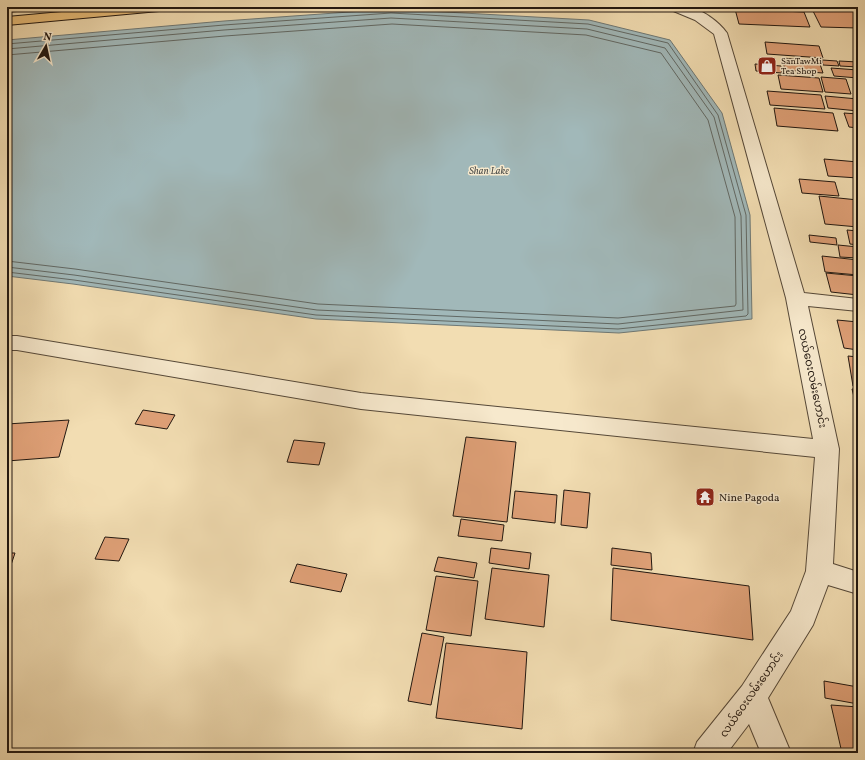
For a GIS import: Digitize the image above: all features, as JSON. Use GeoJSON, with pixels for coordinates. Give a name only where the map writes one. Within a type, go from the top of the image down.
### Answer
{"type":"FeatureCollection","features":[{"type":"Feature","properties":{"kind":"main road"},"geometry":{"type":"LineString","coordinates":[[7,21],[159,7]]}},
{"type":"Feature","properties":{"kind":"street","name":"လယ်ဝေးလမ်းဟောင်း"},"geometry":{"type":"LineString","coordinates":[[676,7],[706,20],[720,34],[796,298],[827,449],[819,571],[803,616],[752,696],[708,753]]}},
{"type":"Feature","properties":{"kind":"street"},"geometry":{"type":"LineString","coordinates":[[796,298],[858,305]]}},
{"type":"Feature","properties":{"kind":"street"},"geometry":{"type":"LineString","coordinates":[[7,343],[17,343],[123,360],[361,401],[827,449]]}},
{"type":"Feature","properties":{"kind":"street"},"geometry":{"type":"LineString","coordinates":[[819,571],[858,583]]}},
{"type":"Feature","properties":{"kind":"street"},"geometry":{"type":"LineString","coordinates":[[752,696],[776,753]]}},
{"type":"Feature","properties":{"kind":"water","name":"Shan Lake"},"geometry":{"type":"Polygon","coordinates":[[[391,9],[589,20],[670,40],[722,113],[750,215],[752,319],[619,333],[316,319],[7,276],[7,40],[224,21],[391,9]]]}},
{"type":"Feature","properties":{"kind":"building"},"geometry":{"type":"Polygon","coordinates":[[[13,7],[24,7],[23,11],[11,12],[13,7]]]}},
{"type":"Feature","properties":{"kind":"building"},"geometry":{"type":"Polygon","coordinates":[[[26,7],[57,7],[56,9],[25,10],[26,7]]]}},
{"type":"Feature","properties":{"kind":"building"},"geometry":{"type":"Polygon","coordinates":[[[787,7],[806,7],[807,10],[788,10],[787,7]]]}},
{"type":"Feature","properties":{"kind":"building"},"geometry":{"type":"Polygon","coordinates":[[[811,7],[858,7],[858,28],[821,27],[811,7]]]}},
{"type":"Feature","properties":{"kind":"building"},"geometry":{"type":"Polygon","coordinates":[[[735,9],[804,12],[810,27],[739,24],[735,9]]]}},
{"type":"Feature","properties":{"kind":"building"},"geometry":{"type":"Polygon","coordinates":[[[765,42],[819,46],[823,58],[767,54],[765,42]]]}},
{"type":"Feature","properties":{"kind":"building"},"geometry":{"type":"Polygon","coordinates":[[[782,58],[819,61],[823,73],[785,70],[782,58]]]}},
{"type":"Feature","properties":{"kind":"building"},"geometry":{"type":"Polygon","coordinates":[[[822,60],[837,61],[839,66],[823,65],[822,60]]]}},
{"type":"Feature","properties":{"kind":"building"},"geometry":{"type":"Polygon","coordinates":[[[839,61],[858,62],[858,67],[840,66],[839,61]]]}},
{"type":"Feature","properties":{"kind":"building"},"geometry":{"type":"Polygon","coordinates":[[[755,64],[781,66],[782,73],[756,71],[755,64]]]}},
{"type":"Feature","properties":{"kind":"building"},"geometry":{"type":"Polygon","coordinates":[[[831,68],[858,70],[858,78],[834,76],[831,68]]]}},
{"type":"Feature","properties":{"kind":"building"},"geometry":{"type":"Polygon","coordinates":[[[778,75],[819,78],[823,92],[781,89],[778,75]]]}},
{"type":"Feature","properties":{"kind":"building"},"geometry":{"type":"Polygon","coordinates":[[[821,77],[846,79],[851,94],[825,92],[821,77]]]}},
{"type":"Feature","properties":{"kind":"building"},"geometry":{"type":"Polygon","coordinates":[[[767,91],[821,95],[825,109],[770,105],[767,91]]]}},
{"type":"Feature","properties":{"kind":"building"},"geometry":{"type":"Polygon","coordinates":[[[825,96],[858,99],[858,111],[828,108],[825,96]]]}},
{"type":"Feature","properties":{"kind":"building"},"geometry":{"type":"Polygon","coordinates":[[[774,108],[833,113],[838,131],[777,126],[774,108]]]}},
{"type":"Feature","properties":{"kind":"building"},"geometry":{"type":"Polygon","coordinates":[[[844,113],[858,114],[858,128],[849,127],[844,113]]]}},
{"type":"Feature","properties":{"kind":"building"},"geometry":{"type":"Polygon","coordinates":[[[824,159],[858,162],[858,178],[828,176],[824,159]]]}},
{"type":"Feature","properties":{"kind":"building"},"geometry":{"type":"Polygon","coordinates":[[[799,179],[835,182],[839,196],[802,193],[799,179]]]}},
{"type":"Feature","properties":{"kind":"building"},"geometry":{"type":"Polygon","coordinates":[[[819,196],[858,200],[858,227],[825,224],[819,196]]]}},
{"type":"Feature","properties":{"kind":"building"},"geometry":{"type":"Polygon","coordinates":[[[847,230],[858,231],[858,245],[850,244],[847,230]]]}},
{"type":"Feature","properties":{"kind":"building"},"geometry":{"type":"Polygon","coordinates":[[[809,235],[836,238],[837,245],[810,242],[809,235]]]}},
{"type":"Feature","properties":{"kind":"building"},"geometry":{"type":"Polygon","coordinates":[[[838,245],[858,247],[858,258],[840,257],[838,245]]]}},
{"type":"Feature","properties":{"kind":"building"},"geometry":{"type":"Polygon","coordinates":[[[822,256],[858,260],[858,275],[825,272],[822,256]]]}},
{"type":"Feature","properties":{"kind":"building"},"geometry":{"type":"Polygon","coordinates":[[[826,273],[858,276],[858,295],[831,292],[826,273]]]}},
{"type":"Feature","properties":{"kind":"building"},"geometry":{"type":"Polygon","coordinates":[[[837,320],[858,322],[858,350],[844,348],[837,320]]]}},
{"type":"Feature","properties":{"kind":"building"},"geometry":{"type":"Polygon","coordinates":[[[848,356],[858,357],[858,387],[853,386],[848,356]]]}},
{"type":"Feature","properties":{"kind":"building"},"geometry":{"type":"Polygon","coordinates":[[[852,389],[858,389],[858,402],[855,401],[852,389]]]}},
{"type":"Feature","properties":{"kind":"building"},"geometry":{"type":"Polygon","coordinates":[[[143,410],[175,415],[167,429],[135,424],[143,410]]]}},
{"type":"Feature","properties":{"kind":"building"},"geometry":{"type":"Polygon","coordinates":[[[69,420],[59,457],[7,461],[7,424],[69,420]]]}},
{"type":"Feature","properties":{"kind":"building"},"geometry":{"type":"Polygon","coordinates":[[[466,437],[516,442],[507,522],[453,516],[466,437]]]}},
{"type":"Feature","properties":{"kind":"building"},"geometry":{"type":"Polygon","coordinates":[[[294,440],[325,443],[319,465],[287,462],[294,440]]]}},
{"type":"Feature","properties":{"kind":"building"},"geometry":{"type":"Polygon","coordinates":[[[564,490],[590,493],[587,528],[561,525],[564,490]]]}},
{"type":"Feature","properties":{"kind":"building"},"geometry":{"type":"Polygon","coordinates":[[[515,491],[557,495],[555,523],[512,518],[515,491]]]}},
{"type":"Feature","properties":{"kind":"building"},"geometry":{"type":"Polygon","coordinates":[[[461,519],[504,525],[502,541],[458,536],[461,519]]]}},
{"type":"Feature","properties":{"kind":"building"},"geometry":{"type":"Polygon","coordinates":[[[105,537],[129,539],[119,561],[95,559],[105,537]]]}},
{"type":"Feature","properties":{"kind":"building"},"geometry":{"type":"Polygon","coordinates":[[[491,548],[531,553],[529,569],[489,563],[491,548]]]}},
{"type":"Feature","properties":{"kind":"building"},"geometry":{"type":"Polygon","coordinates":[[[612,548],[651,553],[652,570],[611,565],[612,548]]]}},
{"type":"Feature","properties":{"kind":"building"},"geometry":{"type":"Polygon","coordinates":[[[7,553],[15,553],[7,577],[7,553]]]}},
{"type":"Feature","properties":{"kind":"building"},"geometry":{"type":"Polygon","coordinates":[[[438,557],[477,563],[474,578],[434,571],[438,557]]]}},
{"type":"Feature","properties":{"kind":"building"},"geometry":{"type":"Polygon","coordinates":[[[297,564],[347,574],[341,592],[290,582],[297,564]]]}},
{"type":"Feature","properties":{"kind":"building"},"geometry":{"type":"Polygon","coordinates":[[[492,568],[549,575],[544,627],[485,619],[492,568]]]}},
{"type":"Feature","properties":{"kind":"building"},"geometry":{"type":"Polygon","coordinates":[[[613,568],[749,586],[753,640],[611,620],[613,568]]]}},
{"type":"Feature","properties":{"kind":"building"},"geometry":{"type":"Polygon","coordinates":[[[436,576],[478,581],[471,636],[426,630],[436,576]]]}},
{"type":"Feature","properties":{"kind":"building"},"geometry":{"type":"Polygon","coordinates":[[[422,633],[444,637],[431,705],[408,701],[422,633]]]}},
{"type":"Feature","properties":{"kind":"building"},"geometry":{"type":"Polygon","coordinates":[[[446,643],[527,652],[522,729],[436,718],[446,643]]]}},
{"type":"Feature","properties":{"kind":"building"},"geometry":{"type":"Polygon","coordinates":[[[824,681],[858,687],[858,704],[825,698],[824,681]]]}},
{"type":"Feature","properties":{"kind":"building"},"geometry":{"type":"Polygon","coordinates":[[[831,705],[858,707],[858,753],[842,753],[831,705]]]}},
{"type":"Feature","properties":{"kind":"place","name":"SanTawMi Tea Shop"},"geometry":{"type":"Point","coordinates":[767,66]}},
{"type":"Feature","properties":{"kind":"place","name":"Nine Pagoda"},"geometry":{"type":"Point","coordinates":[705,497]}}]}
